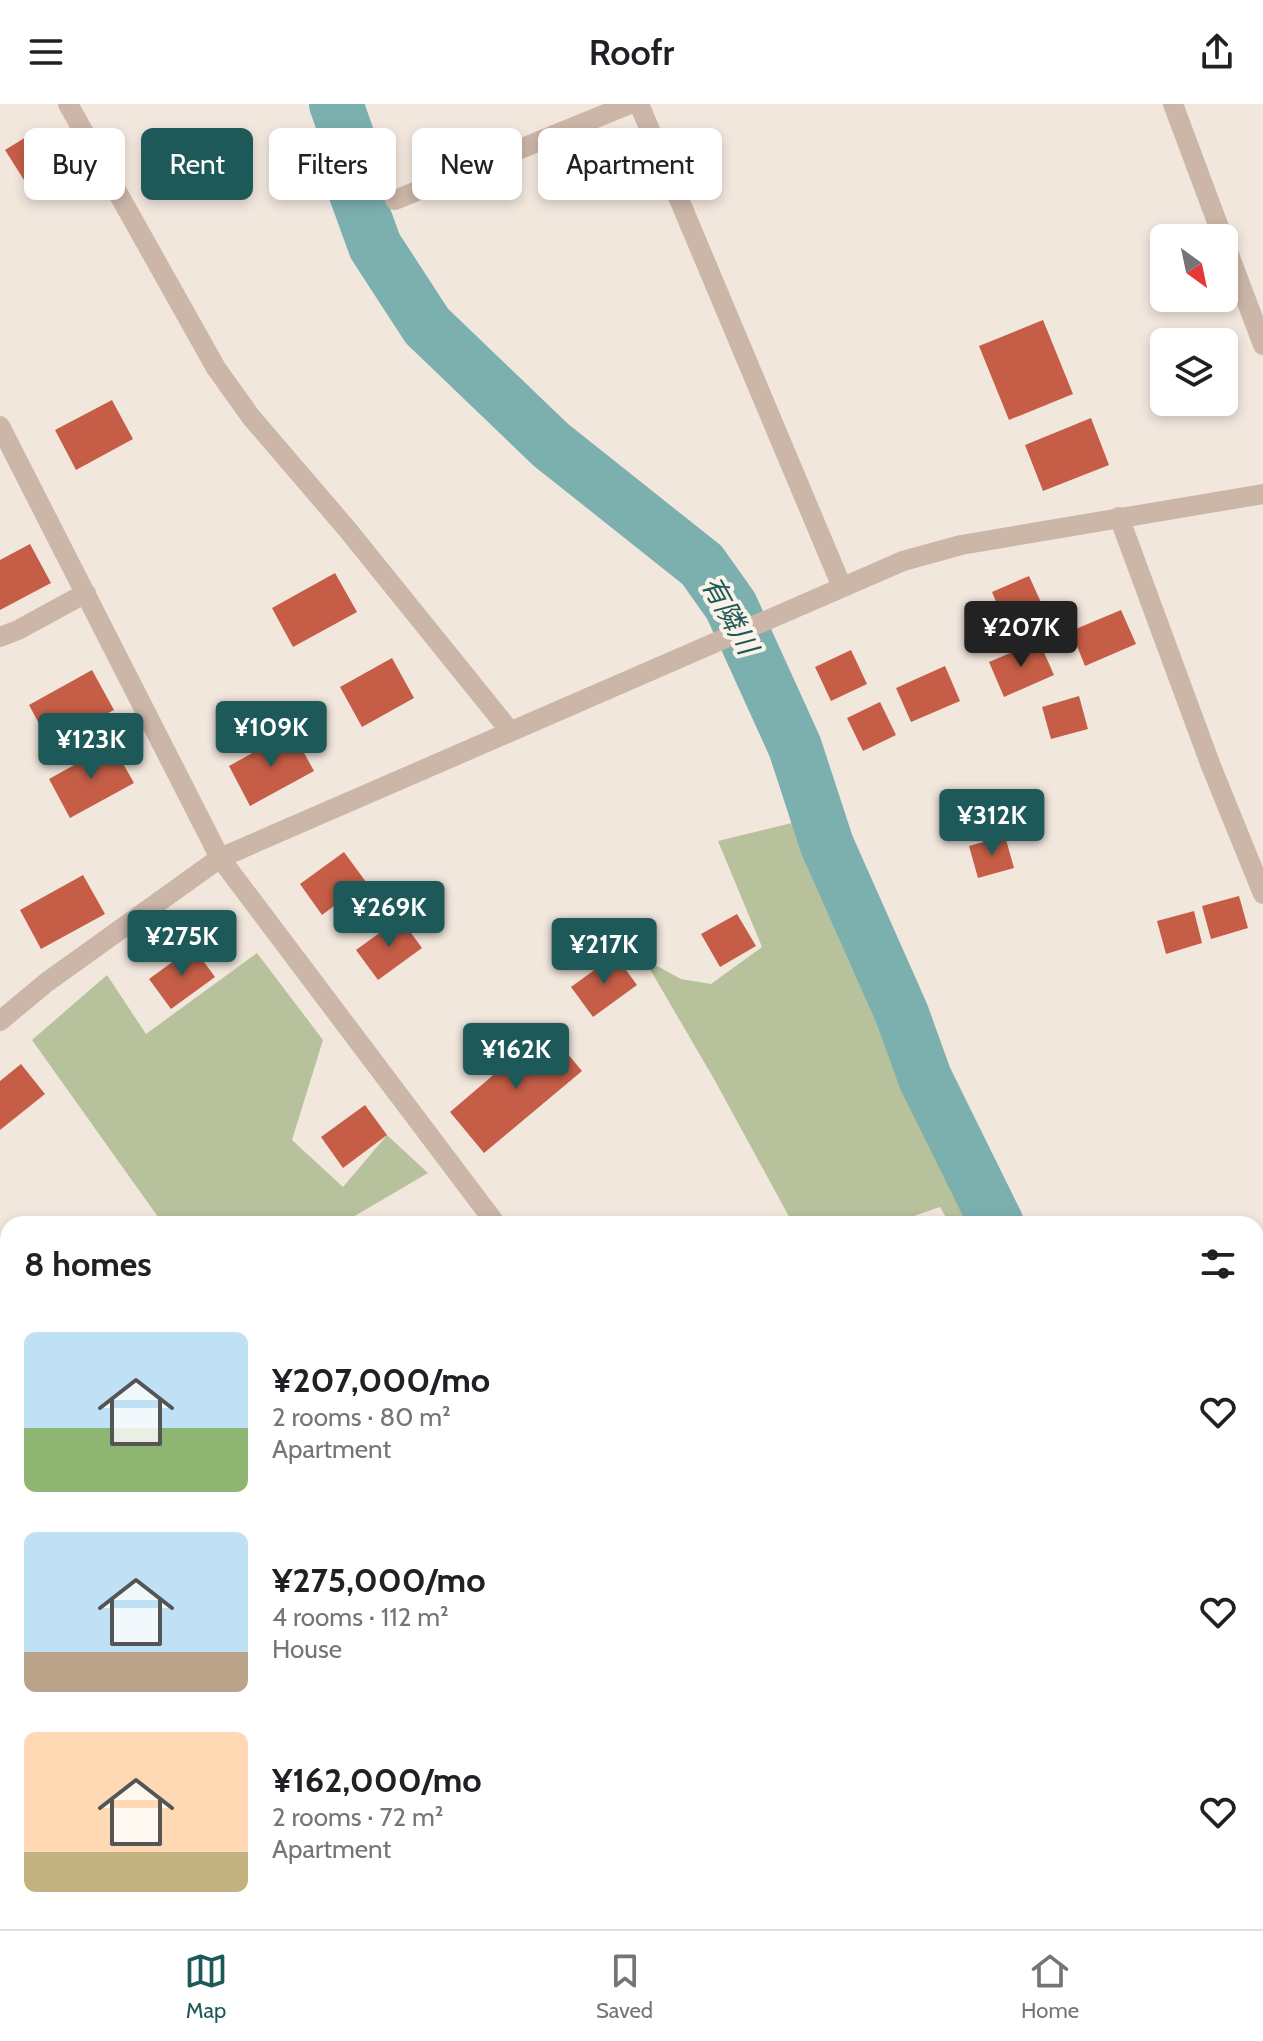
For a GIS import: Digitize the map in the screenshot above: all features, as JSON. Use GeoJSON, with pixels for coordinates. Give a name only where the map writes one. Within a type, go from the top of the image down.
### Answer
{"type":"FeatureCollection","features":[{"type":"Feature","properties":{"kind":"street"},"geometry":{"type":"LineString","coordinates":[[68,104],[216,368],[251,417],[510,731]]}},
{"type":"Feature","properties":{"kind":"street"},"geometry":{"type":"LineString","coordinates":[[396,200],[630,104]]}},
{"type":"Feature","properties":{"kind":"street"},"geometry":{"type":"LineString","coordinates":[[639,104],[842,587]]}},
{"type":"Feature","properties":{"kind":"street"},"geometry":{"type":"LineString","coordinates":[[1173,104],[1218,224]]}},
{"type":"Feature","properties":{"kind":"street"},"geometry":{"type":"LineString","coordinates":[[1238,277],[1263,345]]}},
{"type":"Feature","properties":{"kind":"street"},"geometry":{"type":"LineString","coordinates":[[0,426],[220,858],[490,1216]]}},
{"type":"Feature","properties":{"kind":"street"},"geometry":{"type":"LineString","coordinates":[[0,1021],[47,982],[220,858],[903,561],[961,545],[1263,494]]}},
{"type":"Feature","properties":{"kind":"street"},"geometry":{"type":"LineString","coordinates":[[1119,517],[1211,766],[1263,894]]}},
{"type":"Feature","properties":{"kind":"street"},"geometry":{"type":"LineString","coordinates":[[0,637],[86,593]]}},
{"type":"Feature","properties":{"kind":"green space"},"geometry":{"type":"Polygon","coordinates":[[[800,821],[979,1216],[945,1216],[940,1207],[914,1216],[789,1216],[644,959],[681,979],[711,984],[762,947],[718,841],[800,821]]]}},
{"type":"Feature","properties":{"kind":"green space"},"geometry":{"type":"Polygon","coordinates":[[[257,953],[323,1040],[292,1140],[343,1187],[387,1135],[428,1173],[355,1216],[157,1216],[32,1040],[107,975],[146,1034],[257,953]]]}},
{"type":"Feature","properties":{"kind":"building"},"geometry":{"type":"Polygon","coordinates":[[[24,138],[24,180],[5,150],[24,138]]]}},
{"type":"Feature","properties":{"kind":"building"},"geometry":{"type":"Polygon","coordinates":[[[1043,320],[1073,394],[1009,420],[979,346],[1043,320]]]}},
{"type":"Feature","properties":{"kind":"building"},"geometry":{"type":"Polygon","coordinates":[[[112,400],[133,439],[76,470],[55,430],[112,400]]]}},
{"type":"Feature","properties":{"kind":"building"},"geometry":{"type":"Polygon","coordinates":[[[1091,418],[1109,465],[1043,491],[1025,445],[1091,418]]]}},
{"type":"Feature","properties":{"kind":"building"},"geometry":{"type":"Polygon","coordinates":[[[30,544],[51,583],[0,610],[0,560],[30,544]]]}},
{"type":"Feature","properties":{"kind":"building"},"geometry":{"type":"Polygon","coordinates":[[[335,573],[357,612],[293,647],[272,608],[335,573]]]}},
{"type":"Feature","properties":{"kind":"building"},"geometry":{"type":"Polygon","coordinates":[[[1029,576],[1045,611],[1007,628],[992,592],[1029,576]]]}},
{"type":"Feature","properties":{"kind":"building"},"geometry":{"type":"Polygon","coordinates":[[[1121,610],[1136,644],[1085,666],[1071,631],[1121,610]]]}},
{"type":"Feature","properties":{"kind":"building"},"geometry":{"type":"Polygon","coordinates":[[[1039,641],[1054,675],[1004,697],[989,662],[1039,641]]]}},
{"type":"Feature","properties":{"kind":"building"},"geometry":{"type":"Polygon","coordinates":[[[851,650],[867,684],[831,701],[815,667],[851,650]]]}},
{"type":"Feature","properties":{"kind":"building"},"geometry":{"type":"Polygon","coordinates":[[[392,658],[414,698],[362,727],[340,687],[392,658]]]}},
{"type":"Feature","properties":{"kind":"building"},"geometry":{"type":"Polygon","coordinates":[[[945,666],[960,701],[911,722],[896,688],[945,666]]]}},
{"type":"Feature","properties":{"kind":"building"},"geometry":{"type":"Polygon","coordinates":[[[92,670],[114,710],[50,744],[29,705],[92,670]]]}},
{"type":"Feature","properties":{"kind":"building"},"geometry":{"type":"Polygon","coordinates":[[[1079,696],[1088,729],[1051,739],[1042,707],[1079,696]]]}},
{"type":"Feature","properties":{"kind":"building"},"geometry":{"type":"Polygon","coordinates":[[[880,702],[896,735],[863,751],[847,718],[880,702]]]}},
{"type":"Feature","properties":{"kind":"building"},"geometry":{"type":"Polygon","coordinates":[[[292,731],[314,771],[250,806],[229,766],[292,731]]]}},
{"type":"Feature","properties":{"kind":"building"},"geometry":{"type":"Polygon","coordinates":[[[112,744],[134,783],[70,818],[49,779],[112,744]]]}},
{"type":"Feature","properties":{"kind":"building"},"geometry":{"type":"Polygon","coordinates":[[[1005,836],[1014,868],[978,878],[969,846],[1005,836]]]}},
{"type":"Feature","properties":{"kind":"building"},"geometry":{"type":"Polygon","coordinates":[[[344,852],[366,882],[322,915],[300,884],[344,852]]]}},
{"type":"Feature","properties":{"kind":"building"},"geometry":{"type":"Polygon","coordinates":[[[83,875],[105,914],[41,949],[20,910],[83,875]]]}},
{"type":"Feature","properties":{"kind":"building"},"geometry":{"type":"Polygon","coordinates":[[[1239,896],[1248,928],[1211,939],[1202,906],[1239,896]]]}},
{"type":"Feature","properties":{"kind":"building"},"geometry":{"type":"Polygon","coordinates":[[[1194,911],[1202,943],[1166,954],[1157,921],[1194,911]]]}},
{"type":"Feature","properties":{"kind":"building"},"geometry":{"type":"Polygon","coordinates":[[[737,914],[756,946],[720,967],[701,934],[737,914]]]}},
{"type":"Feature","properties":{"kind":"building"},"geometry":{"type":"Polygon","coordinates":[[[400,918],[422,948],[378,980],[356,950],[400,918]]]}},
{"type":"Feature","properties":{"kind":"building"},"geometry":{"type":"Polygon","coordinates":[[[193,947],[215,977],[171,1009],[149,979],[193,947]]]}},
{"type":"Feature","properties":{"kind":"building"},"geometry":{"type":"Polygon","coordinates":[[[615,955],[637,985],[593,1017],[571,987],[615,955]]]}},
{"type":"Feature","properties":{"kind":"building"},"geometry":{"type":"Polygon","coordinates":[[[547,1029],[582,1071],[484,1153],[450,1112],[547,1029]]]}},
{"type":"Feature","properties":{"kind":"building"},"geometry":{"type":"Polygon","coordinates":[[[21,1064],[45,1094],[0,1130],[0,1081],[21,1064]]]}},
{"type":"Feature","properties":{"kind":"building"},"geometry":{"type":"Polygon","coordinates":[[[365,1105],[387,1135],[343,1168],[321,1137],[365,1105]]]}},
{"type":"Feature","properties":{"kind":"waterway","name":"有隣川"},"geometry":{"type":"LineString","coordinates":[[336,104],[347,135],[354,188],[375,246],[427,326],[551,445],[702,565],[731,606],[795,747],[827,845],[902,1014],[925,1078],[993,1216]]}}]}
